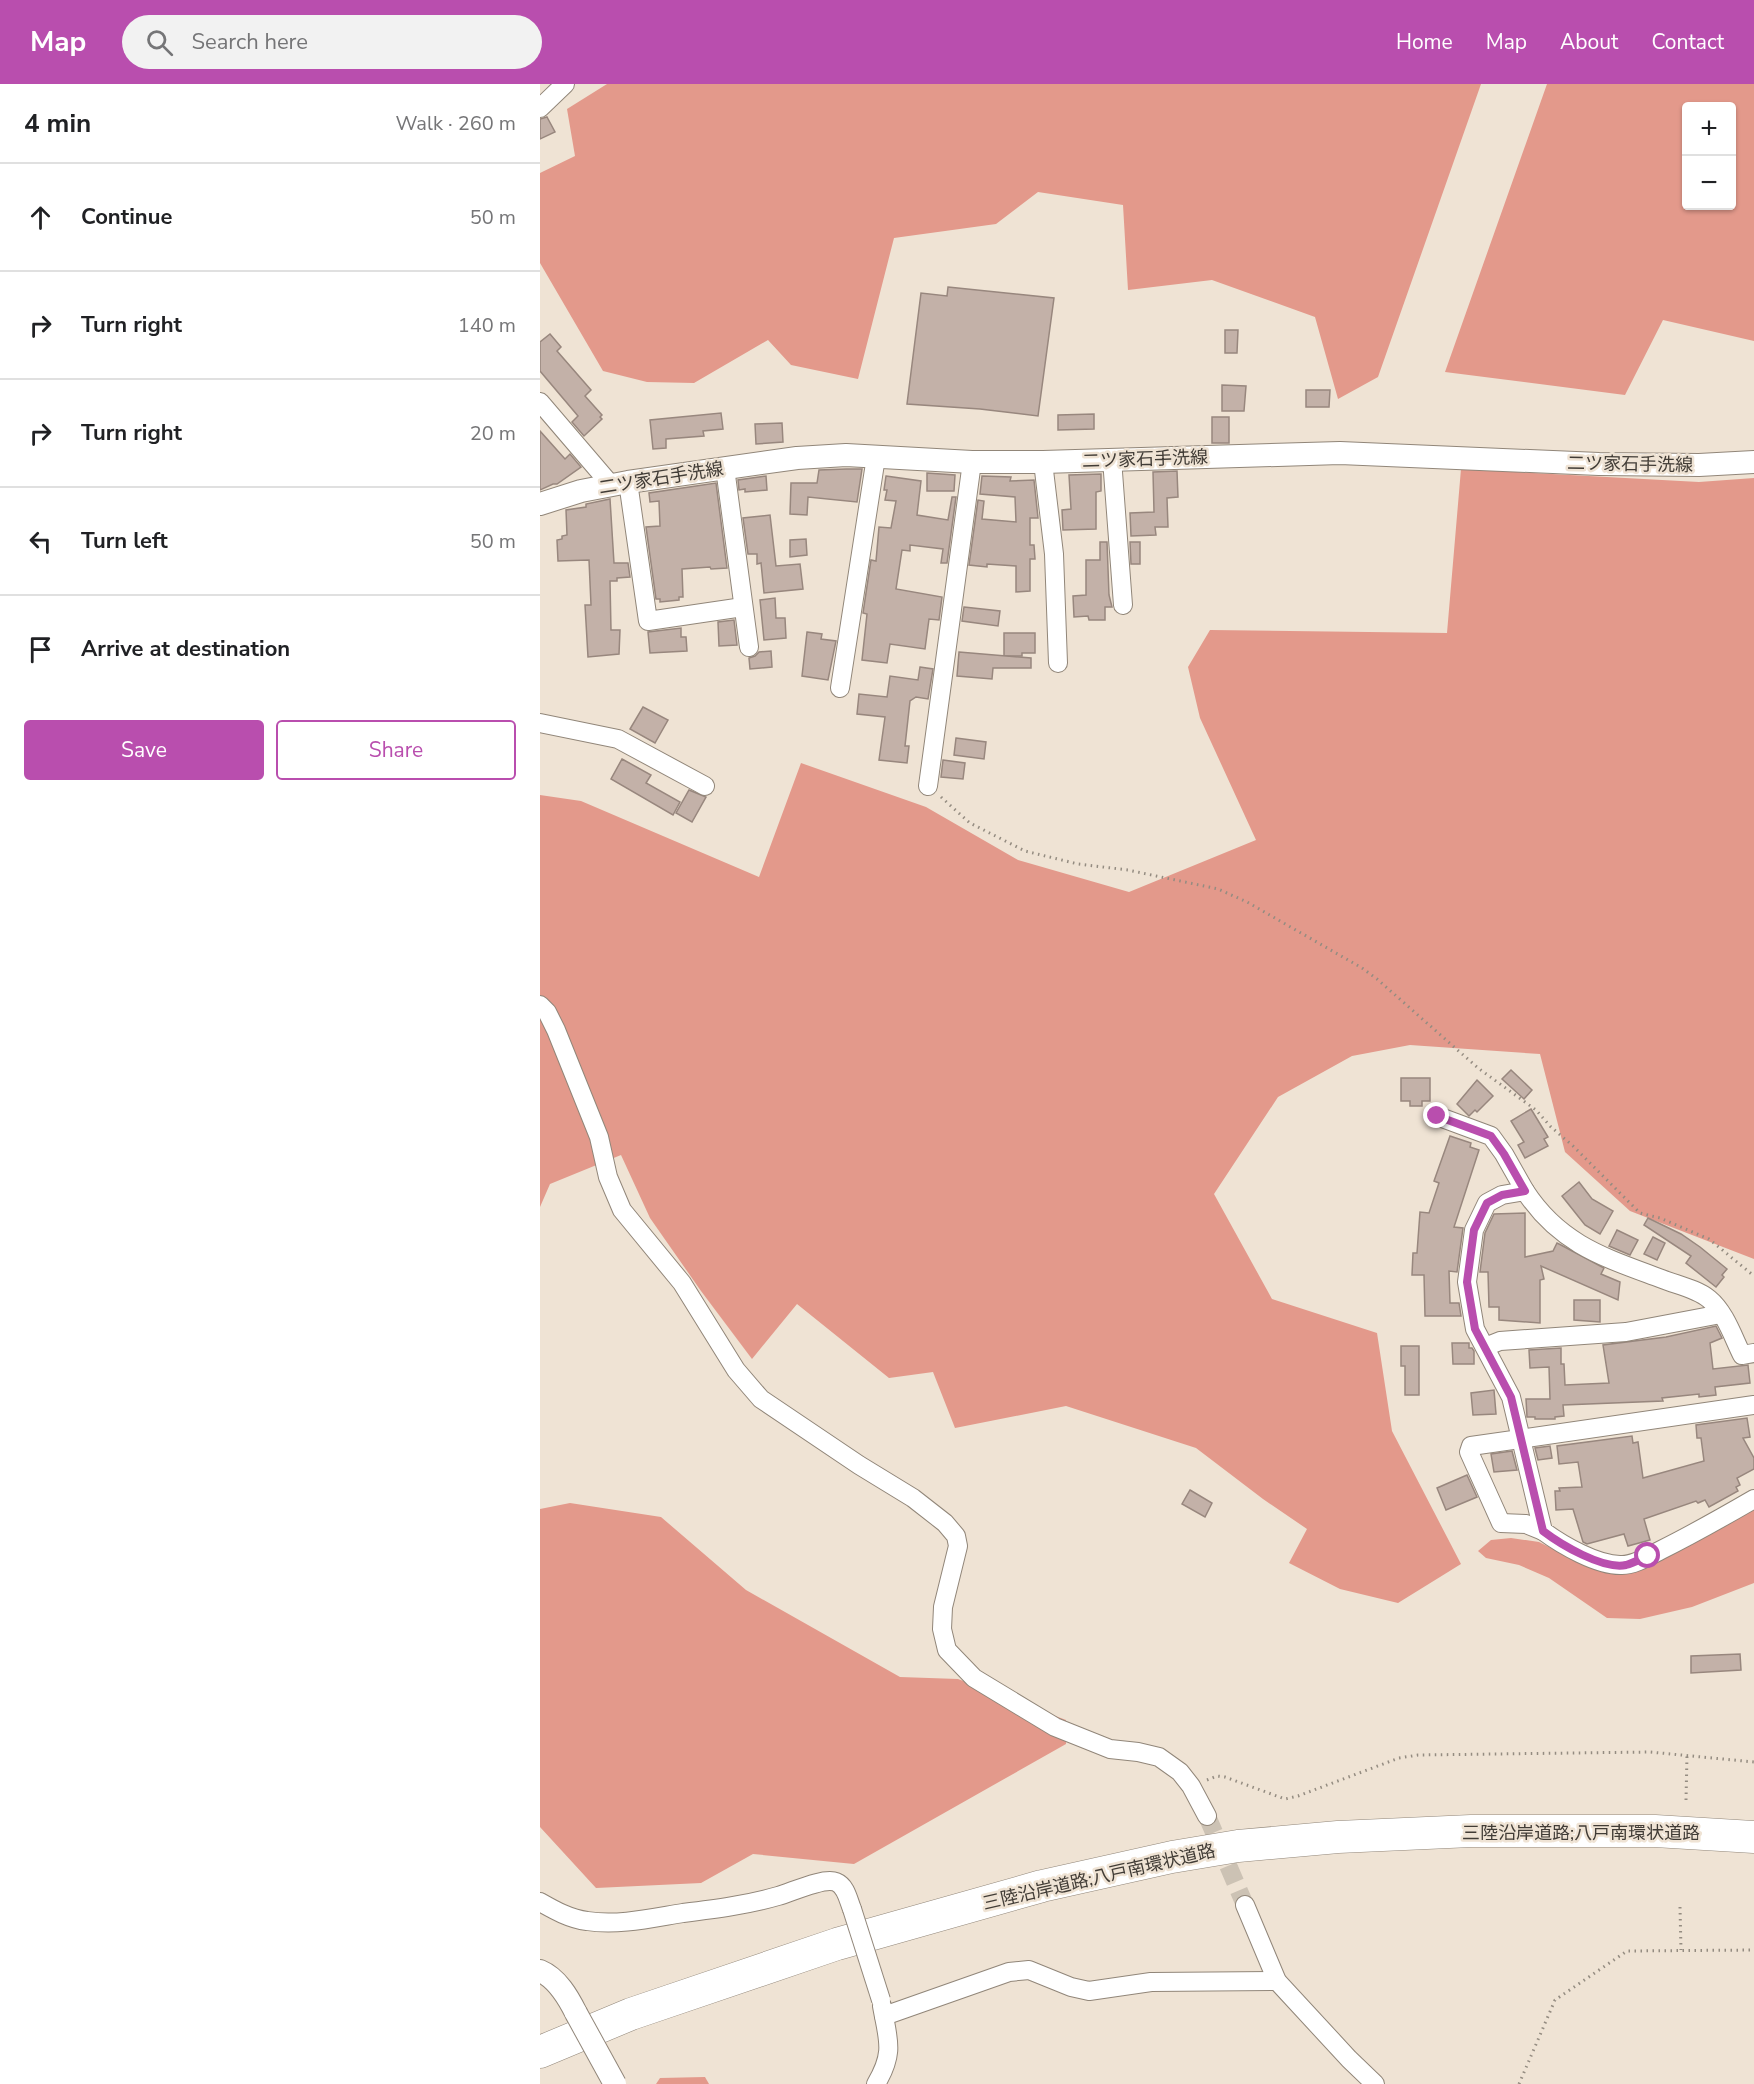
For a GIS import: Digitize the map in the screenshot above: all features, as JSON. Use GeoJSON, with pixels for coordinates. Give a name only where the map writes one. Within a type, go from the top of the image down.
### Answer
{"type":"FeatureCollection","features":[{"type":"Feature","properties":{"kind":"highway","name":"三陸沿岸道路;八戸南環状道路"},"geometry":{"type":"LineString","coordinates":[[540,2052],[631,2014],[837,1944],[1042,1886],[1172,1857],[1238,1846],[1293,1841],[1471,1831],[1655,1830],[1754,1837]]}},
{"type":"Feature","properties":{"kind":"street"},"geometry":{"type":"LineString","coordinates":[[540,108],[565,84]]}},
{"type":"Feature","properties":{"kind":"street"},"geometry":{"type":"LineString","coordinates":[[540,402],[620,483],[648,621],[743,607]]}},
{"type":"Feature","properties":{"kind":"street","name":"二ツ家石手洗線"},"geometry":{"type":"LineString","coordinates":[[540,504],[581,491],[620,483],[797,458],[846,455],[972,462],[1340,453],[1599,464],[1699,465],[1754,462]]}},
{"type":"Feature","properties":{"kind":"street"},"geometry":{"type":"LineString","coordinates":[[840,688],[876,457]]}},
{"type":"Feature","properties":{"kind":"street"},"geometry":{"type":"LineString","coordinates":[[1112,459],[1123,605]]}},
{"type":"Feature","properties":{"kind":"street"},"geometry":{"type":"LineString","coordinates":[[928,786],[972,462]]}},
{"type":"Feature","properties":{"kind":"street"},"geometry":{"type":"LineString","coordinates":[[1043,462],[1054,554],[1058,663]]}},
{"type":"Feature","properties":{"kind":"street"},"geometry":{"type":"LineString","coordinates":[[725,468],[749,647]]}},
{"type":"Feature","properties":{"kind":"street"},"geometry":{"type":"LineString","coordinates":[[540,723],[618,739],[705,786]]}},
{"type":"Feature","properties":{"kind":"street"},"geometry":{"type":"LineString","coordinates":[[540,1005],[547,1012],[556,1030],[599,1137],[608,1177],[622,1210],[682,1283],[736,1370],[761,1400],[913,1498],[945,1523],[956,1536],[958,1546],[943,1607],[942,1629],[947,1650],[974,1678],[1055,1727],[1110,1749],[1159,1757],[1180,1772],[1191,1786],[1207,1816]]}},
{"type":"Feature","properties":{"kind":"street"},"geometry":{"type":"LineString","coordinates":[[1437,1116],[1491,1136],[1534,1205],[1574,1243],[1709,1299],[1720,1314],[1742,1355],[1754,1353]]}},
{"type":"Feature","properties":{"kind":"street"},"geometry":{"type":"LineString","coordinates":[[1525,1191],[1502,1195],[1487,1203],[1474,1230],[1467,1282],[1475,1329],[1511,1397],[1543,1531]]}},
{"type":"Feature","properties":{"kind":"street"},"geometry":{"type":"LineString","coordinates":[[1485,1347],[1500,1341],[1626,1332],[1720,1314]]}},
{"type":"Feature","properties":{"kind":"street"},"geometry":{"type":"LineString","coordinates":[[1754,1405],[1476,1444],[1471,1446],[1469,1452],[1501,1523],[1526,1524],[1609,1565],[1625,1565],[1648,1556],[1701,1530],[1754,1499]]}},
{"type":"Feature","properties":{"kind":"street"},"geometry":{"type":"LineString","coordinates":[[540,1902],[564,1915],[586,1921],[610,1923],[736,1905],[776,1897],[824,1882],[835,1882],[844,1887],[852,1909],[883,2008],[890,2040],[884,2070],[876,2084]]}},
{"type":"Feature","properties":{"kind":"street"},"geometry":{"type":"LineString","coordinates":[[1245,1905],[1277,1981],[1348,2060],[1375,2084]]}},
{"type":"Feature","properties":{"kind":"street"},"geometry":{"type":"LineString","coordinates":[[883,2008],[1009,1972],[1029,1970],[1071,1987],[1089,1991],[1151,1982],[1277,1981]]}},
{"type":"Feature","properties":{"kind":"street"},"geometry":{"type":"LineString","coordinates":[[540,1971],[566,1994],[615,2084]]}},
{"type":"Feature","properties":{"kind":"path"},"geometry":{"type":"LineString","coordinates":[[928,786],[970,823],[1024,851],[1078,864],[1128,870],[1218,889],[1247,902],[1362,968],[1478,1068],[1536,1110],[1640,1212],[1660,1218],[1708,1239],[1754,1276]]}},
{"type":"Feature","properties":{"kind":"path"},"geometry":{"type":"LineString","coordinates":[[1191,1786],[1216,1776],[1225,1777],[1285,1799],[1399,1758],[1418,1755],[1650,1752],[1754,1762]]}},
{"type":"Feature","properties":{"kind":"path"},"geometry":{"type":"LineString","coordinates":[[1686,1800],[1687,1755]]}},
{"type":"Feature","properties":{"kind":"path"},"geometry":{"type":"LineString","coordinates":[[1680,1907],[1681,1950]]}},
{"type":"Feature","properties":{"kind":"path"},"geometry":{"type":"LineString","coordinates":[[1519,2084],[1555,2000],[1627,1951],[1754,1950]]}},
{"type":"Feature","properties":{"kind":"shaded area"},"geometry":{"type":"Polygon","coordinates":[[[607,84],[1481,84],[1378,377],[1338,399],[1315,317],[1212,280],[1128,290],[1123,205],[1038,192],[996,224],[894,238],[858,379],[791,365],[768,340],[694,383],[647,382],[603,371],[540,263],[540,173],[575,156],[567,109],[607,84]]]}},
{"type":"Feature","properties":{"kind":"shaded area"},"geometry":{"type":"Polygon","coordinates":[[[1547,84],[1754,84],[1754,341],[1663,320],[1625,395],[1445,372],[1547,84]]]}},
{"type":"Feature","properties":{"kind":"shaded area"},"geometry":{"type":"Polygon","coordinates":[[[1461,469],[1699,482],[1754,478],[1754,1259],[1630,1211],[1565,1152],[1540,1054],[1410,1045],[1352,1056],[1278,1097],[1214,1194],[1272,1299],[1377,1333],[1392,1431],[1461,1564],[1398,1603],[1340,1589],[1289,1563],[1307,1529],[1196,1448],[1066,1406],[955,1428],[933,1372],[889,1378],[797,1304],[752,1359],[650,1218],[621,1155],[550,1184],[540,1207],[540,795],[581,801],[759,877],[801,763],[926,807],[1018,860],[1129,892],[1256,840],[1200,718],[1188,667],[1210,630],[1447,633],[1461,469]]]}},
{"type":"Feature","properties":{"kind":"shaded area"},"geometry":{"type":"Polygon","coordinates":[[[570,1503],[661,1517],[746,1590],[900,1677],[958,1679],[1066,1720],[1066,1744],[854,1864],[753,1854],[701,1883],[596,1888],[540,1827],[540,1509],[570,1503]]]}},
{"type":"Feature","properties":{"kind":"shaded area"},"geometry":{"type":"Polygon","coordinates":[[[1754,1509],[1754,1583],[1692,1607],[1640,1619],[1607,1618],[1549,1578],[1519,1565],[1486,1558],[1478,1551],[1491,1540],[1511,1538],[1539,1542],[1585,1565],[1611,1573],[1754,1509]]]}},
{"type":"Feature","properties":{"kind":"shaded area"},"geometry":{"type":"Polygon","coordinates":[[[705,2077],[709,2084],[656,2084],[660,2078],[705,2077]]]}},
{"type":"Feature","properties":{"kind":"building"},"geometry":{"type":"Polygon","coordinates":[[[547,117],[555,132],[540,139],[540,119],[547,117]]]}},
{"type":"Feature","properties":{"kind":"building"},"geometry":{"type":"Polygon","coordinates":[[[948,287],[1054,298],[1038,416],[907,404],[921,293],[947,296],[948,287]]]}},
{"type":"Feature","properties":{"kind":"building"},"geometry":{"type":"Polygon","coordinates":[[[1225,330],[1238,330],[1237,353],[1225,353],[1225,330]]]}},
{"type":"Feature","properties":{"kind":"building"},"geometry":{"type":"Polygon","coordinates":[[[550,334],[561,347],[557,351],[591,390],[585,396],[602,415],[600,417],[602,419],[584,436],[572,422],[578,416],[540,371],[540,342],[550,334]]]}},
{"type":"Feature","properties":{"kind":"building"},"geometry":{"type":"Polygon","coordinates":[[[1222,385],[1246,386],[1244,411],[1222,411],[1222,385]]]}},
{"type":"Feature","properties":{"kind":"building"},"geometry":{"type":"Polygon","coordinates":[[[1306,390],[1330,390],[1329,407],[1306,407],[1306,390]]]}},
{"type":"Feature","properties":{"kind":"building"},"geometry":{"type":"Polygon","coordinates":[[[721,413],[723,429],[703,431],[704,436],[666,439],[666,448],[653,449],[650,420],[721,413]]]}},
{"type":"Feature","properties":{"kind":"building"},"geometry":{"type":"Polygon","coordinates":[[[1094,414],[1094,429],[1058,430],[1058,415],[1094,414]]]}},
{"type":"Feature","properties":{"kind":"building"},"geometry":{"type":"Polygon","coordinates":[[[1212,417],[1229,417],[1229,443],[1212,443],[1212,417]]]}},
{"type":"Feature","properties":{"kind":"building"},"geometry":{"type":"Polygon","coordinates":[[[782,423],[783,442],[756,444],[755,424],[782,423]]]}},
{"type":"Feature","properties":{"kind":"building"},"geometry":{"type":"Polygon","coordinates":[[[540,431],[565,459],[570,454],[581,467],[557,484],[540,490],[540,431]]]}},
{"type":"Feature","properties":{"kind":"building"},"geometry":{"type":"Polygon","coordinates":[[[862,469],[857,502],[808,497],[807,515],[790,514],[791,483],[817,483],[819,470],[862,469]]]}},
{"type":"Feature","properties":{"kind":"building"},"geometry":{"type":"Polygon","coordinates":[[[1177,471],[1178,497],[1167,498],[1168,527],[1155,527],[1156,535],[1131,536],[1130,513],[1154,512],[1153,472],[1177,471]]]}},
{"type":"Feature","properties":{"kind":"building"},"geometry":{"type":"Polygon","coordinates":[[[927,473],[955,475],[954,491],[927,491],[927,473]]]}},
{"type":"Feature","properties":{"kind":"building"},"geometry":{"type":"Polygon","coordinates":[[[1101,474],[1101,491],[1096,492],[1096,529],[1063,530],[1062,510],[1071,509],[1069,475],[1101,474]]]}},
{"type":"Feature","properties":{"kind":"building"},"geometry":{"type":"Polygon","coordinates":[[[766,476],[767,490],[745,492],[745,489],[739,490],[738,480],[766,476]]]}},
{"type":"Feature","properties":{"kind":"building"},"geometry":{"type":"Polygon","coordinates":[[[886,476],[921,481],[917,515],[948,520],[952,497],[956,497],[947,563],[941,563],[943,549],[910,545],[910,551],[902,550],[896,589],[942,597],[939,620],[929,619],[925,649],[890,644],[887,663],[862,660],[867,614],[863,613],[871,560],[876,561],[879,527],[891,528],[896,501],[885,500],[886,476]]]}},
{"type":"Feature","properties":{"kind":"building"},"geometry":{"type":"Polygon","coordinates":[[[982,476],[1011,477],[1010,481],[1034,480],[1038,518],[1030,518],[1030,545],[1034,545],[1035,559],[1030,559],[1030,591],[1016,592],[1016,566],[969,565],[978,500],[984,501],[982,519],[1016,522],[1015,497],[980,494],[982,476]]]}},
{"type":"Feature","properties":{"kind":"building"},"geometry":{"type":"Polygon","coordinates":[[[716,483],[727,568],[682,569],[683,597],[679,597],[679,600],[660,602],[660,599],[656,599],[646,527],[660,526],[659,501],[650,502],[649,493],[716,483]]]}},
{"type":"Feature","properties":{"kind":"building"},"geometry":{"type":"Polygon","coordinates":[[[610,499],[614,563],[628,563],[630,577],[610,581],[611,630],[620,630],[619,654],[588,657],[585,605],[591,605],[589,560],[558,561],[557,540],[567,535],[566,510],[586,507],[586,504],[610,499]]]}},
{"type":"Feature","properties":{"kind":"building"},"geometry":{"type":"Polygon","coordinates":[[[770,515],[776,566],[800,564],[803,589],[764,593],[761,563],[757,564],[757,554],[748,554],[743,518],[770,515]]]}},
{"type":"Feature","properties":{"kind":"building"},"geometry":{"type":"Polygon","coordinates":[[[806,539],[807,555],[790,557],[790,540],[806,539]]]}},
{"type":"Feature","properties":{"kind":"building"},"geometry":{"type":"Polygon","coordinates":[[[1100,542],[1107,542],[1109,595],[1112,607],[1105,607],[1105,620],[1089,620],[1088,616],[1074,617],[1073,596],[1086,595],[1086,560],[1100,560],[1100,542]]]}},
{"type":"Feature","properties":{"kind":"building"},"geometry":{"type":"Polygon","coordinates":[[[1130,542],[1140,542],[1140,564],[1131,564],[1130,542]]]}},
{"type":"Feature","properties":{"kind":"building"},"geometry":{"type":"Polygon","coordinates":[[[775,598],[776,618],[785,618],[786,638],[764,640],[760,600],[775,598]]]}},
{"type":"Feature","properties":{"kind":"building"},"geometry":{"type":"Polygon","coordinates":[[[964,607],[1000,611],[998,626],[962,621],[964,607]]]}},
{"type":"Feature","properties":{"kind":"building"},"geometry":{"type":"Polygon","coordinates":[[[734,620],[737,645],[719,646],[718,622],[734,620]]]}},
{"type":"Feature","properties":{"kind":"building"},"geometry":{"type":"Polygon","coordinates":[[[681,628],[681,637],[686,637],[687,651],[650,653],[648,632],[681,628]]]}},
{"type":"Feature","properties":{"kind":"building"},"geometry":{"type":"Polygon","coordinates":[[[807,632],[822,634],[821,639],[836,641],[828,680],[802,676],[807,632]]]}},
{"type":"Feature","properties":{"kind":"building"},"geometry":{"type":"Polygon","coordinates":[[[1004,633],[1035,633],[1035,653],[1004,656],[1004,633]]]}},
{"type":"Feature","properties":{"kind":"building"},"geometry":{"type":"Polygon","coordinates":[[[771,651],[772,667],[750,669],[749,658],[759,652],[771,651]]]}},
{"type":"Feature","properties":{"kind":"building"},"geometry":{"type":"Polygon","coordinates":[[[959,652],[1031,658],[1031,668],[993,668],[992,679],[957,676],[959,652]]]}},
{"type":"Feature","properties":{"kind":"building"},"geometry":{"type":"Polygon","coordinates":[[[920,667],[933,669],[928,699],[916,697],[910,701],[905,746],[909,746],[907,763],[879,760],[885,717],[857,714],[859,694],[887,697],[890,676],[918,680],[920,667]]]}},
{"type":"Feature","properties":{"kind":"building"},"geometry":{"type":"Polygon","coordinates":[[[643,707],[668,720],[655,743],[630,729],[643,707]]]}},
{"type":"Feature","properties":{"kind":"building"},"geometry":{"type":"Polygon","coordinates":[[[956,738],[986,742],[984,759],[954,755],[956,738]]]}},
{"type":"Feature","properties":{"kind":"building"},"geometry":{"type":"Polygon","coordinates":[[[622,759],[651,775],[646,783],[680,802],[673,815],[611,779],[622,759]]]}},
{"type":"Feature","properties":{"kind":"building"},"geometry":{"type":"Polygon","coordinates":[[[943,760],[965,763],[963,779],[941,777],[943,760]]]}},
{"type":"Feature","properties":{"kind":"building"},"geometry":{"type":"Polygon","coordinates":[[[689,790],[706,797],[692,822],[676,813],[689,790]]]}},
{"type":"Feature","properties":{"kind":"building"},"geometry":{"type":"Polygon","coordinates":[[[1511,1070],[1532,1090],[1524,1099],[1502,1079],[1511,1070]]]}},
{"type":"Feature","properties":{"kind":"building"},"geometry":{"type":"Polygon","coordinates":[[[1401,1078],[1430,1078],[1430,1101],[1422,1101],[1422,1106],[1410,1106],[1410,1101],[1401,1101],[1401,1078]]]}},
{"type":"Feature","properties":{"kind":"building"},"geometry":{"type":"Polygon","coordinates":[[[1477,1080],[1493,1096],[1477,1112],[1475,1110],[1469,1116],[1457,1104],[1477,1080]]]}},
{"type":"Feature","properties":{"kind":"building"},"geometry":{"type":"Polygon","coordinates":[[[1531,1109],[1548,1137],[1544,1139],[1548,1146],[1525,1158],[1518,1145],[1524,1142],[1511,1121],[1531,1109]]]}},
{"type":"Feature","properties":{"kind":"building"},"geometry":{"type":"Polygon","coordinates":[[[1450,1136],[1471,1143],[1470,1147],[1479,1150],[1454,1227],[1463,1228],[1457,1272],[1449,1271],[1450,1303],[1459,1303],[1461,1316],[1425,1316],[1424,1275],[1412,1275],[1413,1253],[1417,1253],[1420,1212],[1429,1213],[1439,1183],[1434,1181],[1450,1136]]]}},
{"type":"Feature","properties":{"kind":"building"},"geometry":{"type":"Polygon","coordinates":[[[1579,1182],[1592,1199],[1613,1211],[1600,1234],[1585,1225],[1562,1196],[1579,1182]]]}},
{"type":"Feature","properties":{"kind":"building"},"geometry":{"type":"Polygon","coordinates":[[[1525,1213],[1525,1257],[1553,1251],[1557,1243],[1604,1268],[1601,1274],[1620,1282],[1618,1300],[1541,1266],[1544,1279],[1540,1280],[1540,1323],[1499,1320],[1499,1307],[1489,1307],[1488,1272],[1480,1272],[1485,1233],[1494,1214],[1525,1213]]]}},
{"type":"Feature","properties":{"kind":"building"},"geometry":{"type":"Polygon","coordinates":[[[1648,1218],[1681,1234],[1727,1269],[1716,1287],[1686,1263],[1691,1256],[1644,1225],[1648,1218]]]}},
{"type":"Feature","properties":{"kind":"building"},"geometry":{"type":"Polygon","coordinates":[[[1617,1230],[1638,1240],[1630,1255],[1609,1246],[1617,1230]]]}},
{"type":"Feature","properties":{"kind":"building"},"geometry":{"type":"Polygon","coordinates":[[[1653,1237],[1665,1243],[1657,1260],[1644,1254],[1653,1237]]]}},
{"type":"Feature","properties":{"kind":"building"},"geometry":{"type":"Polygon","coordinates":[[[1574,1300],[1600,1300],[1600,1322],[1574,1320],[1574,1300]]]}},
{"type":"Feature","properties":{"kind":"building"},"geometry":{"type":"Polygon","coordinates":[[[1716,1326],[1722,1338],[1710,1343],[1713,1369],[1748,1365],[1750,1383],[1715,1387],[1716,1395],[1699,1397],[1699,1394],[1662,1398],[1663,1401],[1563,1405],[1564,1416],[1555,1417],[1555,1419],[1527,1417],[1526,1399],[1550,1399],[1549,1367],[1530,1368],[1529,1350],[1561,1348],[1565,1385],[1609,1383],[1603,1345],[1666,1337],[1716,1326]]]}},
{"type":"Feature","properties":{"kind":"building"},"geometry":{"type":"Polygon","coordinates":[[[1452,1343],[1469,1343],[1469,1348],[1474,1351],[1474,1364],[1453,1364],[1452,1343]]]}},
{"type":"Feature","properties":{"kind":"building"},"geometry":{"type":"Polygon","coordinates":[[[1401,1346],[1419,1346],[1419,1395],[1405,1395],[1405,1366],[1401,1366],[1401,1346]]]}},
{"type":"Feature","properties":{"kind":"building"},"geometry":{"type":"Polygon","coordinates":[[[1494,1390],[1496,1414],[1473,1415],[1471,1393],[1494,1390]]]}},
{"type":"Feature","properties":{"kind":"building"},"geometry":{"type":"Polygon","coordinates":[[[1747,1418],[1750,1437],[1743,1438],[1754,1458],[1754,1469],[1737,1478],[1740,1485],[1736,1487],[1738,1491],[1709,1507],[1705,1500],[1698,1503],[1696,1501],[1644,1519],[1650,1540],[1628,1546],[1624,1534],[1587,1544],[1583,1542],[1573,1509],[1556,1510],[1555,1491],[1560,1491],[1559,1488],[1582,1487],[1578,1462],[1559,1464],[1557,1446],[1632,1436],[1633,1443],[1638,1442],[1643,1478],[1704,1461],[1701,1438],[1697,1438],[1696,1425],[1747,1418]]]}},
{"type":"Feature","properties":{"kind":"building"},"geometry":{"type":"Polygon","coordinates":[[[1550,1446],[1552,1458],[1538,1460],[1535,1448],[1550,1446]]]}},
{"type":"Feature","properties":{"kind":"building"},"geometry":{"type":"Polygon","coordinates":[[[1512,1451],[1517,1470],[1494,1472],[1491,1454],[1512,1451]]]}},
{"type":"Feature","properties":{"kind":"building"},"geometry":{"type":"Polygon","coordinates":[[[1467,1475],[1477,1497],[1446,1510],[1437,1488],[1467,1475]]]}},
{"type":"Feature","properties":{"kind":"building"},"geometry":{"type":"Polygon","coordinates":[[[1190,1490],[1212,1503],[1205,1517],[1182,1504],[1190,1490]]]}},
{"type":"Feature","properties":{"kind":"building"},"geometry":{"type":"Polygon","coordinates":[[[1740,1654],[1741,1670],[1691,1673],[1691,1656],[1740,1654]]]}},
{"type":"Feature","properties":{"kind":"tunnel"},"geometry":{"type":"LineString","coordinates":[[1207,1816],[1245,1905]]}},
{"type":"Feature","properties":{"kind":"route"},"geometry":{"type":"LineString","coordinates":[[1437,1116],[1472,1131],[1491,1136],[1525,1191],[1502,1195],[1487,1203],[1474,1230],[1467,1282],[1475,1329],[1511,1397],[1543,1531],[1553,1539],[1609,1565],[1625,1565],[1648,1556]]}}]}
